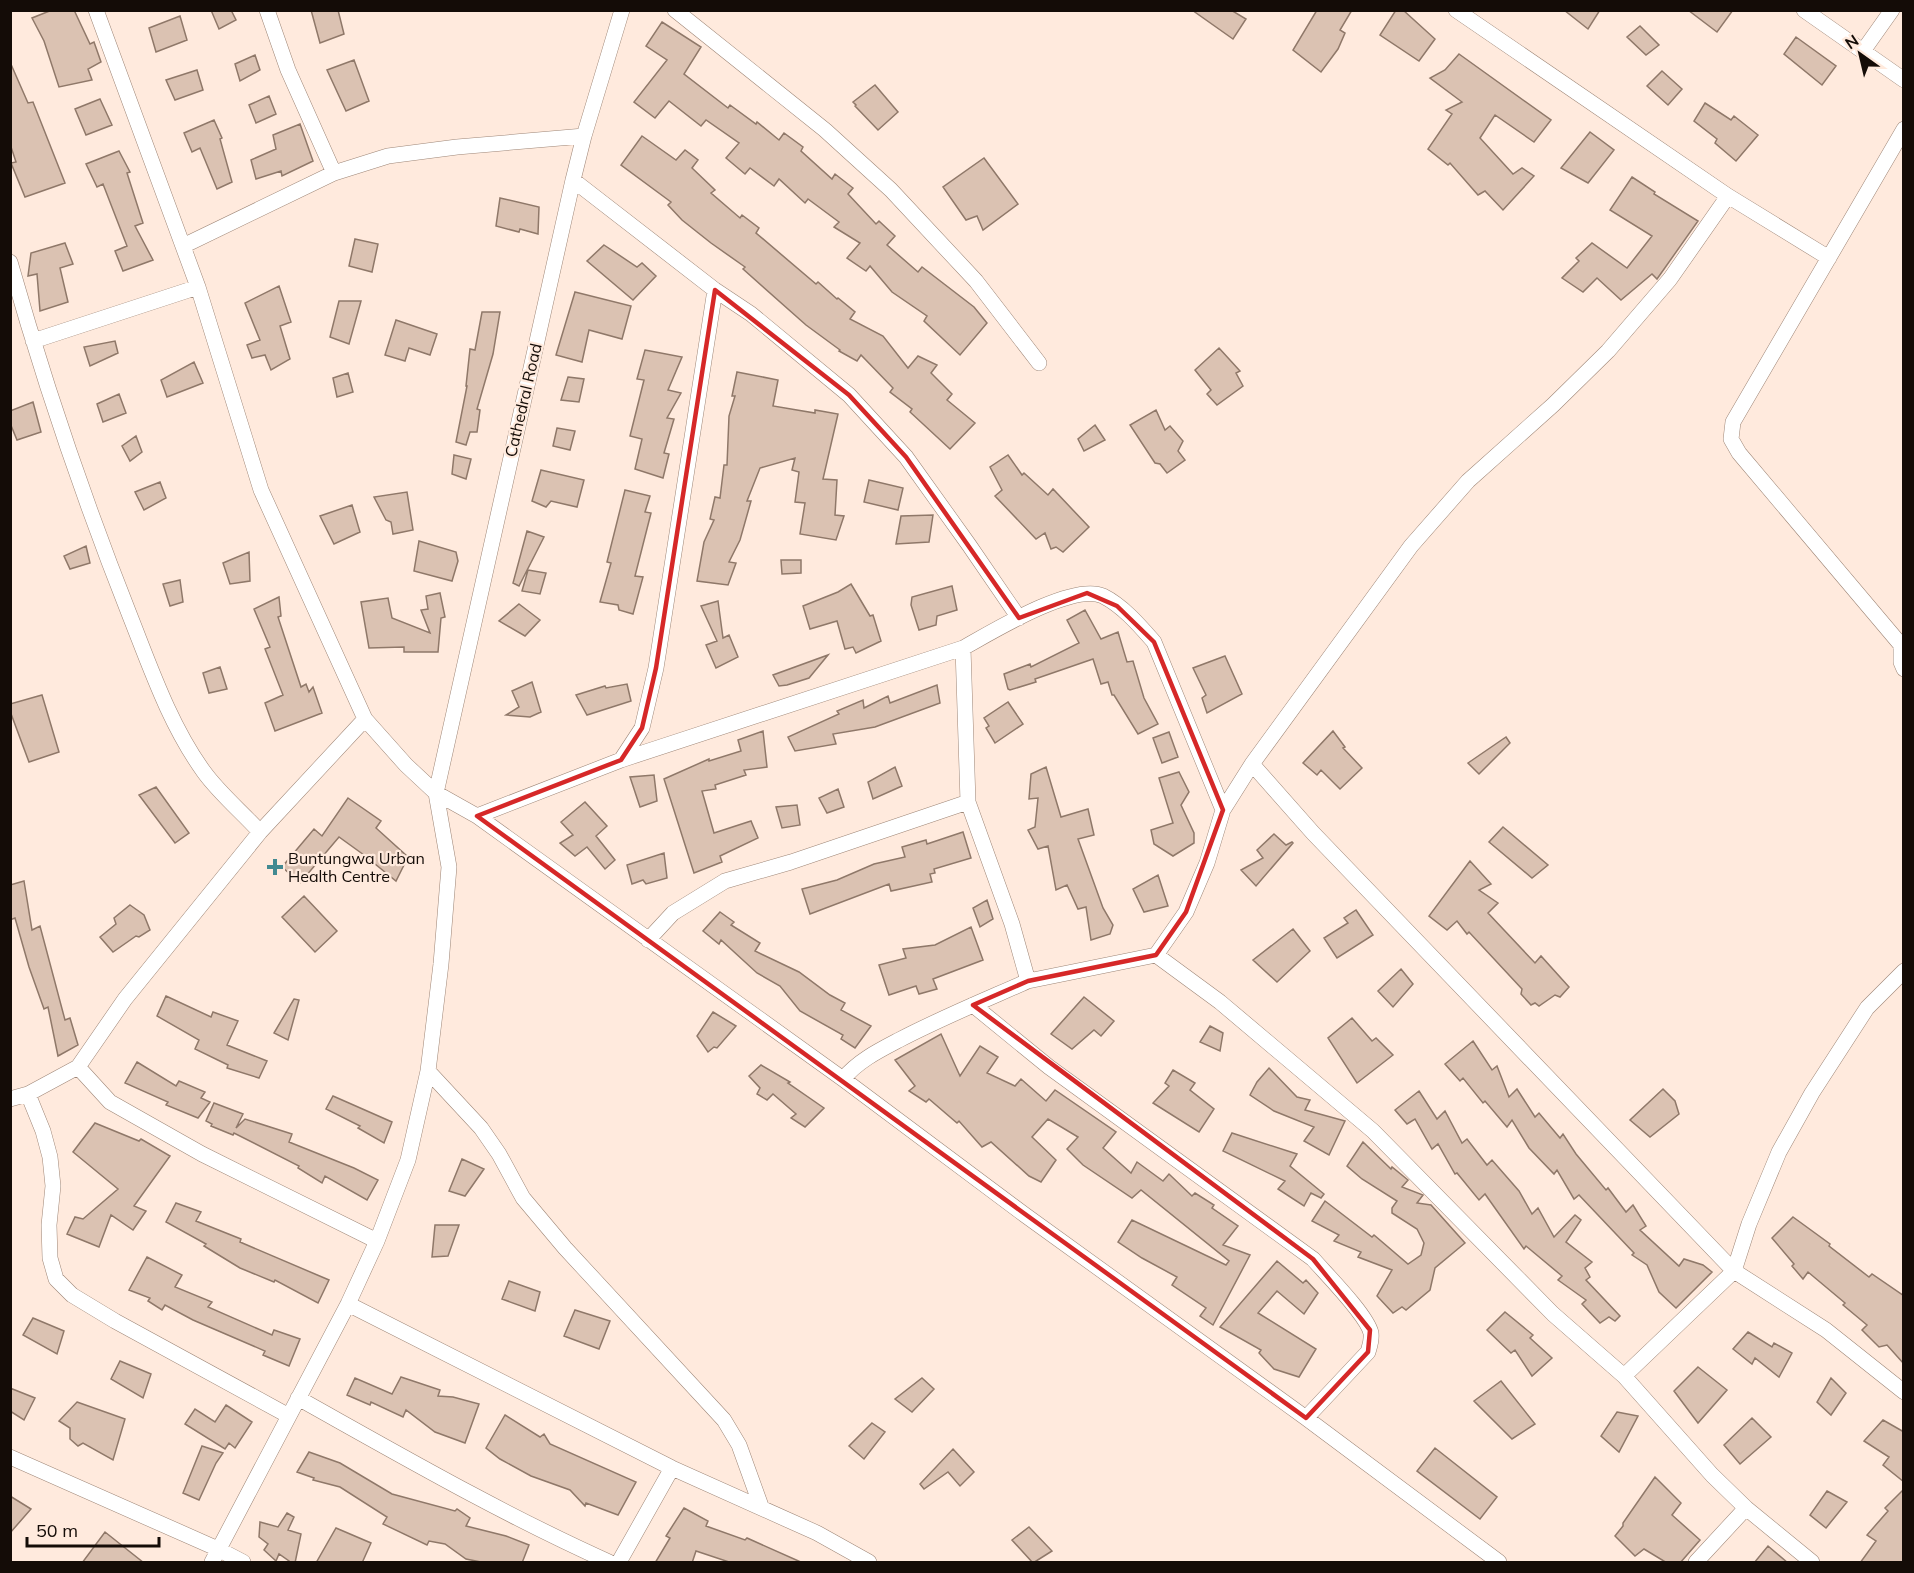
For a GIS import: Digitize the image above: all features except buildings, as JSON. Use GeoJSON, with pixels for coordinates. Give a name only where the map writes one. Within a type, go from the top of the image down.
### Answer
{"type":"FeatureCollection","features":[{"type":"Feature","properties":{"kind":"street"},"geometry":{"type":"LineString","coordinates":[[96,10],[198,287],[261,490],[365,719],[406,765],[436,793],[477,816],[843,1079],[1025,1215],[1306,1418],[1499,1563]]}},
{"type":"Feature","properties":{"kind":"street"},"geometry":{"type":"LineString","coordinates":[[267,10],[288,70],[334,172]]}},
{"type":"Feature","properties":{"kind":"street"},"geometry":{"type":"LineString","coordinates":[[675,10],[825,130],[891,190],[976,281],[1039,363]]}},
{"type":"Feature","properties":{"kind":"street"},"geometry":{"type":"LineString","coordinates":[[1456,10],[1728,196],[1829,258]]}},
{"type":"Feature","properties":{"kind":"street"},"geometry":{"type":"LineString","coordinates":[[1804,10],[1904,80]]}},
{"type":"Feature","properties":{"kind":"street"},"geometry":{"type":"LineString","coordinates":[[1863,51],[1892,10]]}},
{"type":"Feature","properties":{"kind":"street","name":"Cathedral Road"},"geometry":{"type":"LineString","coordinates":[[436,793],[573,180],[619,12]]}},
{"type":"Feature","properties":{"kind":"street"},"geometry":{"type":"LineString","coordinates":[[1904,129],[1733,423],[1731,439],[1739,453],[1902,644],[1901,662],[1904,669]]}},
{"type":"Feature","properties":{"kind":"street"},"geometry":{"type":"LineString","coordinates":[[183,246],[334,172],[388,156],[457,147],[584,136]]}},
{"type":"Feature","properties":{"kind":"street"},"geometry":{"type":"LineString","coordinates":[[573,180],[715,290],[751,314],[849,395],[906,457],[1018,618]]}},
{"type":"Feature","properties":{"kind":"street"},"geometry":{"type":"LineString","coordinates":[[843,1079],[850,1070],[868,1056],[942,1017],[1028,981],[1156,955],[1186,912],[1207,862],[1223,810],[1252,764],[1411,546],[1468,481],[1553,405],[1608,351],[1670,279],[1728,196]]}},
{"type":"Feature","properties":{"kind":"street"},"geometry":{"type":"LineString","coordinates":[[10,262],[33,341],[107,558],[163,699],[181,736],[205,773],[260,832]]}},
{"type":"Feature","properties":{"kind":"street"},"geometry":{"type":"LineString","coordinates":[[33,341],[198,287]]}},
{"type":"Feature","properties":{"kind":"street"},"geometry":{"type":"LineString","coordinates":[[621,760],[642,728],[656,668],[715,290]]}},
{"type":"Feature","properties":{"kind":"street"},"geometry":{"type":"LineString","coordinates":[[477,816],[621,760],[963,648],[1057,600],[1087,593],[1102,596],[1137,623],[1154,642],[1223,810]]}},
{"type":"Feature","properties":{"kind":"street"},"geometry":{"type":"LineString","coordinates":[[963,648],[968,802],[1012,924],[1028,981]]}},
{"type":"Feature","properties":{"kind":"street"},"geometry":{"type":"LineString","coordinates":[[10,1099],[28,1094],[78,1067],[125,999],[260,832],[365,719]]}},
{"type":"Feature","properties":{"kind":"street"},"geometry":{"type":"LineString","coordinates":[[1252,764],[1313,833],[1734,1270],[1826,1330],[1904,1392]]}},
{"type":"Feature","properties":{"kind":"street"},"geometry":{"type":"LineString","coordinates":[[215,1556],[348,1304],[377,1241],[408,1160],[428,1071],[441,964],[448,867],[436,793]]}},
{"type":"Feature","properties":{"kind":"street"},"geometry":{"type":"LineString","coordinates":[[648,940],[673,913],[725,881],[791,862],[968,802]]}},
{"type":"Feature","properties":{"kind":"street"},"geometry":{"type":"LineString","coordinates":[[1156,955],[1220,1002],[1373,1131],[1553,1314],[1624,1376],[1712,1475],[1746,1508],[1812,1563]]}},
{"type":"Feature","properties":{"kind":"street"},"geometry":{"type":"LineString","coordinates":[[1624,1376],[1734,1270],[1749,1224],[1779,1152],[1812,1093],[1868,1008],[1904,971]]}},
{"type":"Feature","properties":{"kind":"street"},"geometry":{"type":"LineString","coordinates":[[973,1005],[1049,1067],[1313,1259],[1346,1295],[1371,1330],[1368,1352],[1306,1418]]}},
{"type":"Feature","properties":{"kind":"street"},"geometry":{"type":"LineString","coordinates":[[78,1067],[110,1102],[202,1154],[377,1241]]}},
{"type":"Feature","properties":{"kind":"street"},"geometry":{"type":"LineString","coordinates":[[428,1071],[481,1128],[499,1154],[523,1198],[565,1248],[724,1420],[739,1445],[760,1506]]}},
{"type":"Feature","properties":{"kind":"street"},"geometry":{"type":"LineString","coordinates":[[28,1094],[43,1131],[50,1158],[53,1186],[49,1225],[50,1258],[56,1279],[72,1295],[115,1321],[289,1416]]}},
{"type":"Feature","properties":{"kind":"street"},"geometry":{"type":"LineString","coordinates":[[348,1304],[672,1468],[817,1533],[869,1563]]}},
{"type":"Feature","properties":{"kind":"street"},"geometry":{"type":"LineString","coordinates":[[298,1398],[426,1470],[609,1563]]}},
{"type":"Feature","properties":{"kind":"street"},"geometry":{"type":"LineString","coordinates":[[10,1456],[215,1556],[243,1563]]}},
{"type":"Feature","properties":{"kind":"street"},"geometry":{"type":"LineString","coordinates":[[619,1563],[672,1468]]}},
{"type":"Feature","properties":{"kind":"street"},"geometry":{"type":"LineString","coordinates":[[1696,1563],[1746,1508]]}},
{"type":"Feature","properties":{"kind":"highlighted area"},"geometry":{"type":"Polygon","coordinates":[[[715,290],[849,395],[906,457],[1019,618],[1087,593],[1117,606],[1154,642],[1223,810],[1186,912],[1156,955],[1028,981],[973,1005],[1313,1259],[1370,1330],[1368,1352],[1306,1418],[477,816],[621,760],[642,728],[656,668],[715,290]]]}},
{"type":"Feature","properties":{"kind":"place","name":"Buntungwa Urban Health Centre"},"geometry":{"type":"Point","coordinates":[275,867]}}]}
